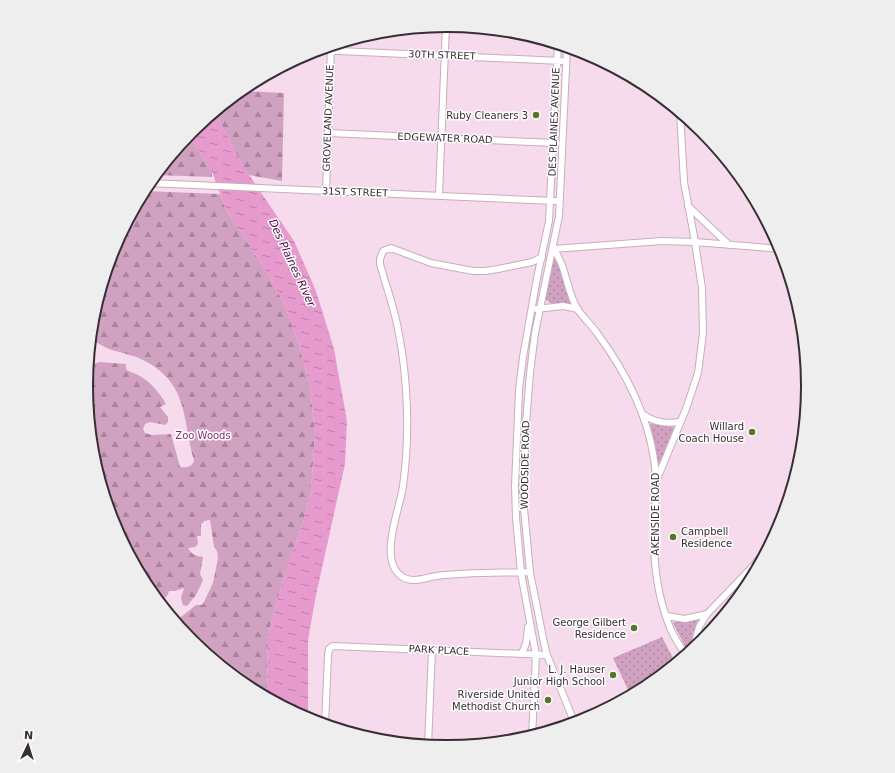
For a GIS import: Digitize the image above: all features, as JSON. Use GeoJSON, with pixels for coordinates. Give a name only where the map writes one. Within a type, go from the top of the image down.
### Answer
{"type":"FeatureCollection","features":[{"type":"Feature","properties":{"kind":"street"},"geometry":{"type":"LineString","coordinates":[[439,195],[446,32]]}},
{"type":"Feature","properties":{"kind":"street","name":"30TH STREET"},"geometry":{"type":"LineString","coordinates":[[341,49],[445,56],[566,61]]}},
{"type":"Feature","properties":{"kind":"street","name":"DES PLAINES AVENUE"},"geometry":{"type":"LineString","coordinates":[[551,201],[558,50]]}},
{"type":"Feature","properties":{"kind":"street","name":"GROVELAND AVENUE"},"geometry":{"type":"LineString","coordinates":[[326,191],[331,52]]}},
{"type":"Feature","properties":{"kind":"street","name":"DES PLAINES AVENUE"},"geometry":{"type":"LineString","coordinates":[[560,201],[567,53]]}},
{"type":"Feature","properties":{"kind":"street"},"geometry":{"type":"LineString","coordinates":[[657,480],[686,409],[698,373],[703,333],[702,288],[684,182],[680,120]]}},
{"type":"Feature","properties":{"kind":"street","name":"EDGEWATER ROAD"},"geometry":{"type":"LineString","coordinates":[[328,133],[563,143]]}},
{"type":"Feature","properties":{"kind":"street","name":"31ST STREET"},"geometry":{"type":"LineString","coordinates":[[158,183],[560,201]]}},
{"type":"Feature","properties":{"kind":"street","name":"WOODSIDE ROAD"},"geometry":{"type":"LineString","coordinates":[[532,731],[536,655],[521,573],[515,486],[519,390],[531,310],[541,258],[548,233],[551,201]]}},
{"type":"Feature","properties":{"kind":"street","name":"WOODSIDE ROAD"},"geometry":{"type":"LineString","coordinates":[[560,201],[556,235],[540,308],[530,373],[525,444],[524,498],[530,572],[547,655],[572,718]]}},
{"type":"Feature","properties":{"kind":"street"},"geometry":{"type":"LineString","coordinates":[[688,206],[729,244]]}},
{"type":"Feature","properties":{"kind":"street"},"geometry":{"type":"LineString","coordinates":[[530,572],[448,575],[413,581],[402,576],[394,568],[391,547],[394,522],[403,488],[406,460],[405,392],[398,327],[380,264],[383,251],[391,248],[431,263],[460,270],[485,271],[532,262],[541,258],[553,249],[662,241],[729,244],[774,248]]}},
{"type":"Feature","properties":{"kind":"street","name":"AKENSIDE ROAD"},"geometry":{"type":"LineString","coordinates":[[553,249],[559,257],[578,309],[598,334],[629,380],[644,414],[654,458],[657,480],[654,547],[659,586],[666,616],[683,651]]}},
{"type":"Feature","properties":{"kind":"street"},"geometry":{"type":"LineString","coordinates":[[531,310],[563,306],[578,309]]}},
{"type":"Feature","properties":{"kind":"street"},"geometry":{"type":"LineString","coordinates":[[644,414],[651,419],[660,422],[671,423],[681,420]]}},
{"type":"Feature","properties":{"kind":"street"},"geometry":{"type":"LineString","coordinates":[[695,639],[698,627],[706,614],[755,564]]}},
{"type":"Feature","properties":{"kind":"street"},"geometry":{"type":"LineString","coordinates":[[666,616],[685,619],[706,614]]}},
{"type":"Feature","properties":{"kind":"street"},"geometry":{"type":"LineString","coordinates":[[520,654],[525,648],[527,642],[529,617]]}},
{"type":"Feature","properties":{"kind":"street","name":"PARK PLACE"},"geometry":{"type":"LineString","coordinates":[[325,719],[328,655],[330,647],[547,655]]}},
{"type":"Feature","properties":{"kind":"street"},"geometry":{"type":"LineString","coordinates":[[428,740],[432,650]]}},
{"type":"Feature","properties":{"kind":"green space"},"geometry":{"type":"Polygon","coordinates":[[[252,91],[284,93],[282,181],[249,175],[241,163],[218,117],[252,91]]]}},
{"type":"Feature","properties":{"kind":"green space"},"geometry":{"type":"Polygon","coordinates":[[[193,141],[212,172],[212,177],[163,175],[193,141]]]}},
{"type":"Feature","properties":{"kind":"green space","name":"Zoo Woods"},"geometry":{"type":"Polygon","coordinates":[[[152,191],[220,194],[226,210],[263,266],[284,303],[299,345],[310,386],[315,435],[311,491],[304,519],[282,583],[268,635],[267,692],[232,668],[214,653],[180,618],[196,605],[203,604],[213,583],[218,558],[217,551],[214,547],[210,520],[204,521],[201,524],[201,536],[197,536],[198,544],[195,547],[188,548],[194,555],[203,557],[200,574],[203,580],[196,595],[187,606],[183,605],[181,598],[184,588],[169,591],[168,595],[164,599],[140,564],[120,522],[105,478],[96,433],[93,386],[94,364],[99,362],[126,364],[127,370],[137,374],[147,381],[166,404],[160,407],[168,417],[168,422],[165,425],[150,422],[145,424],[143,429],[145,433],[152,435],[171,434],[180,467],[189,466],[194,460],[181,402],[176,390],[168,379],[157,368],[141,359],[102,346],[96,342],[96,340],[105,295],[112,273],[120,251],[140,209],[152,191]]]}},
{"type":"Feature","properties":{"kind":"green space"},"geometry":{"type":"Polygon","coordinates":[[[556,258],[571,302],[570,304],[551,303],[546,300],[553,259],[556,258]]]}},
{"type":"Feature","properties":{"kind":"green space"},"geometry":{"type":"Polygon","coordinates":[[[652,423],[672,426],[674,428],[659,465],[650,425],[652,423]]]}},
{"type":"Feature","properties":{"kind":"green space"},"geometry":{"type":"Polygon","coordinates":[[[698,620],[693,633],[691,643],[686,648],[673,623],[698,620]]]}},
{"type":"Feature","properties":{"kind":"green space"},"geometry":{"type":"Polygon","coordinates":[[[662,637],[674,659],[629,691],[613,658],[662,637]]]}},
{"type":"Feature","properties":{"kind":"water","name":"Des Plaines River"},"geometry":{"type":"Polygon","coordinates":[[[218,117],[241,163],[294,241],[316,291],[334,349],[347,421],[345,464],[316,595],[308,640],[308,712],[267,692],[268,635],[282,583],[304,519],[311,491],[315,435],[310,386],[299,345],[284,303],[263,266],[226,210],[212,172],[193,141],[218,117]]]}},
{"type":"Feature","properties":{"kind":"place","name":"Ruby Cleaners 3"},"geometry":{"type":"Point","coordinates":[536,115]}},
{"type":"Feature","properties":{"kind":"place","name":"Willard Coach House"},"geometry":{"type":"Point","coordinates":[752,432]}},
{"type":"Feature","properties":{"kind":"place","name":"Campbell Residence"},"geometry":{"type":"Point","coordinates":[673,537]}},
{"type":"Feature","properties":{"kind":"place","name":"George Gilbert Residence"},"geometry":{"type":"Point","coordinates":[634,628]}},
{"type":"Feature","properties":{"kind":"place","name":"L. J. Hauser Junior High School"},"geometry":{"type":"Point","coordinates":[613,675]}},
{"type":"Feature","properties":{"kind":"place","name":"Riverside United Methodist Church"},"geometry":{"type":"Point","coordinates":[548,700]}}]}
